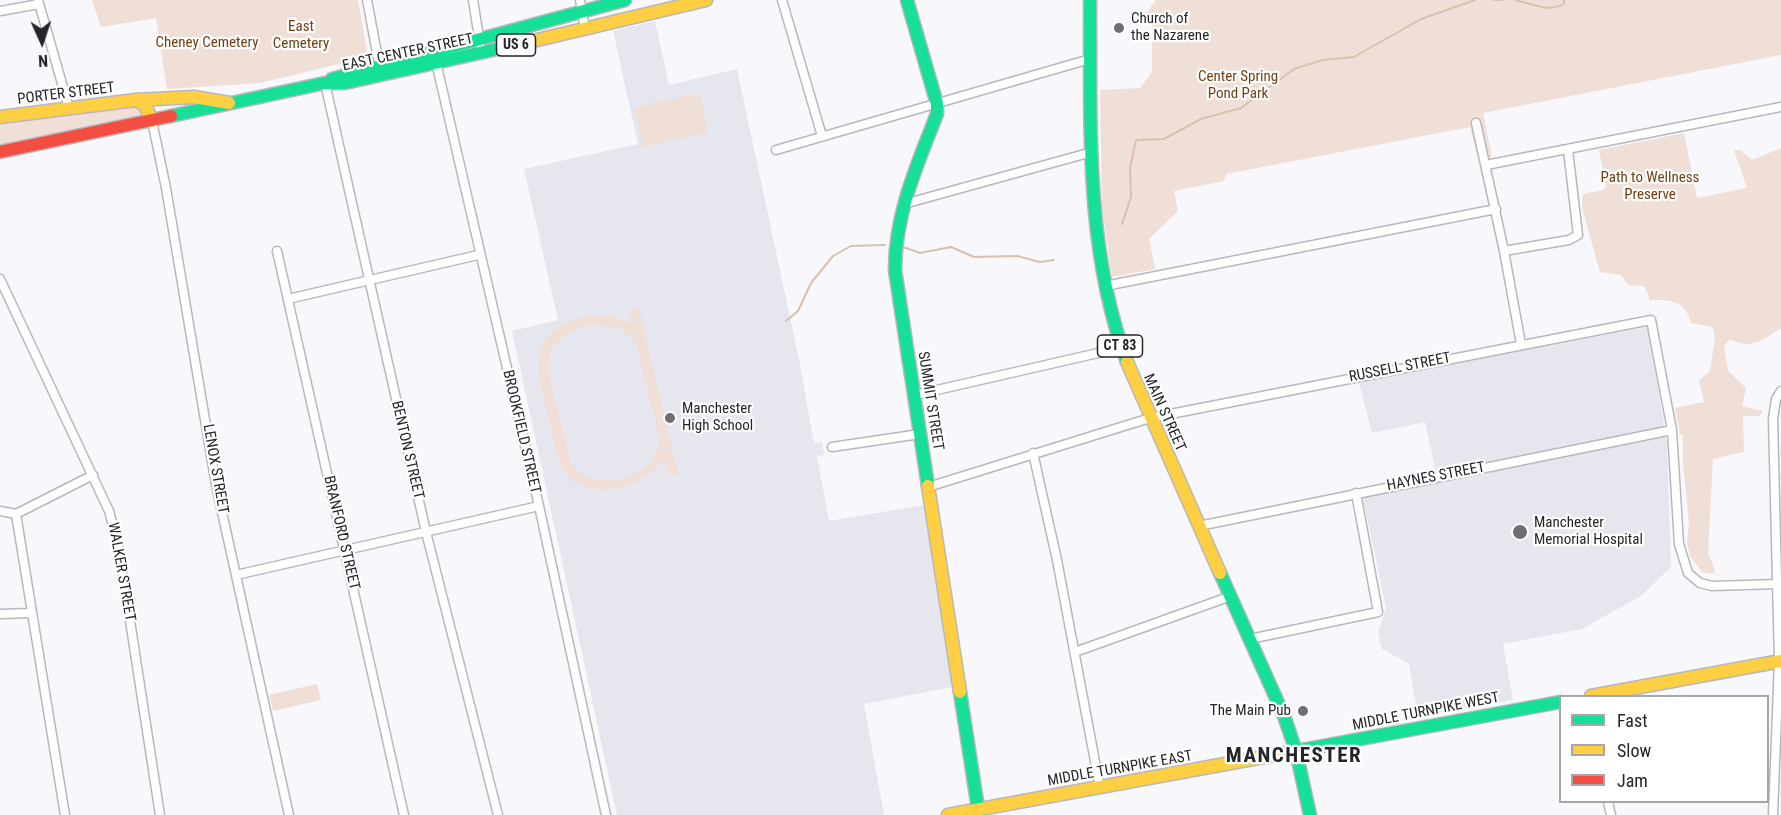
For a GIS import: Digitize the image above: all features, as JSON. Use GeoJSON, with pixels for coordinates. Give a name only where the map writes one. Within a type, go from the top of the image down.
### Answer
{"type":"FeatureCollection","features":[{"type":"Feature","properties":{"kind":"main road","name":"EAST CENTER STREET"},"geometry":{"type":"LineString","coordinates":[[0,152],[325,83],[345,83],[433,50],[581,6],[625,0]]}},
{"type":"Feature","properties":{"kind":"main road","name":"EAST CENTER STREET"},"geometry":{"type":"LineString","coordinates":[[380,70],[436,64],[689,2],[706,0]]}},
{"type":"Feature","properties":{"kind":"main road","name":"SUMMIT STREET"},"geometry":{"type":"LineString","coordinates":[[907,0],[937,104],[937,114],[904,204],[893,248],[978,813]]}},
{"type":"Feature","properties":{"kind":"main road","name":"MAIN STREET"},"geometry":{"type":"LineString","coordinates":[[1090,0],[1094,223],[1105,286],[1120,348],[1284,716],[1296,752],[1310,815]]}},
{"type":"Feature","properties":{"kind":"main road","name":"PORTER STREET"},"geometry":{"type":"LineString","coordinates":[[0,117],[136,100],[196,96],[233,104]]}},
{"type":"Feature","properties":{"kind":"main road","name":"PORTER STREET"},"geometry":{"type":"LineString","coordinates":[[136,100],[145,105],[152,121]]}},
{"type":"Feature","properties":{"kind":"main road"},"geometry":{"type":"LineString","coordinates":[[1596,695],[1780,661]]}},
{"type":"Feature","properties":{"kind":"main road","name":"MIDDLE TURNPIKE WEST"},"geometry":{"type":"LineString","coordinates":[[1296,752],[1559,702]]}},
{"type":"Feature","properties":{"kind":"main road","name":"MIDDLE TURNPIKE EAST"},"geometry":{"type":"LineString","coordinates":[[948,815],[978,813],[1296,752]]}},
{"type":"Feature","properties":{"kind":"street"},"geometry":{"type":"LineString","coordinates":[[367,0],[380,70]]}},
{"type":"Feature","properties":{"kind":"street"},"geometry":{"type":"LineString","coordinates":[[473,0],[481,53]]}},
{"type":"Feature","properties":{"kind":"street"},"geometry":{"type":"LineString","coordinates":[[782,0],[822,136]]}},
{"type":"Feature","properties":{"kind":"street"},"geometry":{"type":"LineString","coordinates":[[0,11],[39,2],[69,108]]}},
{"type":"Feature","properties":{"kind":"street"},"geometry":{"type":"LineString","coordinates":[[581,6],[585,29]]}},
{"type":"Feature","properties":{"kind":"street","name":"BROOKFIELD STREET"},"geometry":{"type":"LineString","coordinates":[[433,50],[478,255],[539,507],[606,815]]}},
{"type":"Feature","properties":{"kind":"street"},"geometry":{"type":"LineString","coordinates":[[776,150],[1090,59]]}},
{"type":"Feature","properties":{"kind":"street","name":"BENTON STREET"},"geometry":{"type":"LineString","coordinates":[[325,83],[426,532],[498,815]]}},
{"type":"Feature","properties":{"kind":"street"},"geometry":{"type":"LineString","coordinates":[[1486,165],[1781,107]]}},
{"type":"Feature","properties":{"kind":"street","name":"LENOX STREET"},"geometry":{"type":"LineString","coordinates":[[152,121],[166,188],[216,485],[289,815]]}},
{"type":"Feature","properties":{"kind":"street"},"geometry":{"type":"LineString","coordinates":[[1476,123],[1496,209],[1521,344]]}},
{"type":"Feature","properties":{"kind":"street"},"geometry":{"type":"LineString","coordinates":[[1504,251],[1569,240],[1578,235],[1568,150]]}},
{"type":"Feature","properties":{"kind":"street"},"geometry":{"type":"LineString","coordinates":[[904,204],[1092,152]]}},
{"type":"Feature","properties":{"kind":"street"},"geometry":{"type":"LineString","coordinates":[[1105,286],[1496,209]]}},
{"type":"Feature","properties":{"kind":"street","name":"BRANFORD STREET"},"geometry":{"type":"LineString","coordinates":[[277,251],[404,815]]}},
{"type":"Feature","properties":{"kind":"street"},"geometry":{"type":"LineString","coordinates":[[288,299],[478,255]]}},
{"type":"Feature","properties":{"kind":"street","name":"WALKER STREET"},"geometry":{"type":"LineString","coordinates":[[0,279],[109,511],[118,543],[160,815]]}},
{"type":"Feature","properties":{"kind":"street","name":"RUSSELL STREET"},"geometry":{"type":"LineString","coordinates":[[928,487],[1150,418],[1651,320],[1672,430]]}},
{"type":"Feature","properties":{"kind":"street"},"geometry":{"type":"LineString","coordinates":[[915,395],[1120,348]]}},
{"type":"Feature","properties":{"kind":"street"},"geometry":{"type":"LineString","coordinates":[[1773,815],[1780,661],[1773,419],[1776,399],[1781,391]]}},
{"type":"Feature","properties":{"kind":"street"},"geometry":{"type":"LineString","coordinates":[[1672,430],[1679,544],[1688,573],[1700,583],[1712,586],[1778,584]]}},
{"type":"Feature","properties":{"kind":"street","name":"HAYNES STREET"},"geometry":{"type":"LineString","coordinates":[[1199,526],[1672,430]]}},
{"type":"Feature","properties":{"kind":"street"},"geometry":{"type":"LineString","coordinates":[[832,447],[920,434]]}},
{"type":"Feature","properties":{"kind":"street"},"geometry":{"type":"LineString","coordinates":[[1033,453],[1075,652],[1100,788]]}},
{"type":"Feature","properties":{"kind":"street"},"geometry":{"type":"LineString","coordinates":[[0,511],[16,514],[93,475]]}},
{"type":"Feature","properties":{"kind":"street"},"geometry":{"type":"LineString","coordinates":[[1250,639],[1378,612],[1356,494]]}},
{"type":"Feature","properties":{"kind":"street"},"geometry":{"type":"LineString","coordinates":[[236,575],[539,507]]}},
{"type":"Feature","properties":{"kind":"street"},"geometry":{"type":"LineString","coordinates":[[16,514],[65,815]]}},
{"type":"Feature","properties":{"kind":"street"},"geometry":{"type":"LineString","coordinates":[[1075,652],[1231,596]]}},
{"type":"Feature","properties":{"kind":"street"},"geometry":{"type":"LineString","coordinates":[[0,614],[31,613]]}},
{"type":"Feature","properties":{"kind":"shaded area","name":"Manchester High School"},"geometry":{"type":"Polygon","coordinates":[[[655,21],[669,85],[737,69],[800,364],[814,443],[822,442],[824,455],[817,456],[829,521],[924,505],[952,687],[864,704],[884,815],[617,815],[512,331],[558,320],[524,169],[638,144],[613,31],[655,21]]]}},
{"type":"Feature","properties":{"kind":"shaded area","name":"Manchester Memorial Hospital"},"geometry":{"type":"Polygon","coordinates":[[[1648,327],[1667,443],[1671,567],[1641,596],[1582,629],[1503,644],[1513,700],[1418,716],[1409,664],[1382,649],[1378,632],[1386,608],[1363,498],[1438,481],[1425,422],[1372,433],[1359,382],[1648,327]]]}},
{"type":"Feature","properties":{"kind":"green space"},"geometry":{"type":"Polygon","coordinates":[[[92,0],[358,0],[368,57],[260,83],[167,89],[156,18],[101,27],[92,0]]]}},
{"type":"Feature","properties":{"kind":"green space","name":"Center Spring Pond Park"},"geometry":{"type":"Polygon","coordinates":[[[1156,0],[1781,0],[1781,55],[1483,113],[1492,157],[1478,159],[1470,127],[1226,174],[1224,181],[1174,191],[1178,211],[1149,239],[1155,269],[1112,277],[1102,206],[1100,90],[1140,88],[1152,72],[1152,16],[1139,16],[1148,11],[1156,0]]]}},
{"type":"Feature","properties":{"kind":"green space"},"geometry":{"type":"Polygon","coordinates":[[[700,93],[708,132],[643,147],[634,108],[700,93]]]}},
{"type":"Feature","properties":{"kind":"green space"},"geometry":{"type":"Polygon","coordinates":[[[134,106],[141,110],[141,116],[0,145],[0,122],[134,106]]]}},
{"type":"Feature","properties":{"kind":"green space","name":"Path to Wellness Preserve"},"geometry":{"type":"Polygon","coordinates":[[[1684,133],[1697,198],[1747,188],[1734,150],[1740,150],[1752,160],[1781,148],[1781,328],[1757,342],[1744,344],[1730,339],[1724,346],[1728,371],[1746,388],[1742,406],[1763,411],[1760,416],[1743,416],[1744,452],[1713,459],[1708,553],[1715,570],[1713,574],[1702,572],[1690,556],[1687,542],[1689,522],[1683,464],[1683,435],[1680,434],[1675,408],[1704,402],[1699,380],[1710,371],[1715,338],[1713,327],[1691,323],[1685,310],[1676,303],[1650,300],[1644,286],[1628,285],[1621,275],[1600,272],[1582,208],[1583,194],[1603,190],[1606,187],[1599,150],[1684,133]]]}},
{"type":"Feature","properties":{"kind":"green space"},"geometry":{"type":"Polygon","coordinates":[[[638,306],[678,473],[669,476],[664,459],[644,478],[631,484],[602,490],[589,488],[576,482],[565,472],[557,455],[540,378],[541,350],[547,338],[558,328],[582,318],[612,316],[632,324],[629,308],[638,306]],[[590,325],[573,331],[565,335],[554,347],[548,363],[548,373],[571,464],[582,474],[595,479],[625,478],[638,472],[649,463],[657,451],[659,436],[635,341],[619,328],[590,325]]]}},
{"type":"Feature","properties":{"kind":"green space"},"geometry":{"type":"Polygon","coordinates":[[[317,684],[321,700],[273,711],[269,695],[317,684]]]}},
{"type":"Feature","properties":{"kind":"waterway"},"geometry":{"type":"LineString","coordinates":[[1122,224],[1131,197],[1130,168],[1136,140],[1164,139],[1201,119],[1241,108],[1294,69],[1323,60],[1354,57],[1421,19],[1475,0]]}},
{"type":"Feature","properties":{"kind":"waterway"},"geometry":{"type":"LineString","coordinates":[[1494,0],[1502,0]]}},
{"type":"Feature","properties":{"kind":"waterway"},"geometry":{"type":"LineString","coordinates":[[1515,0],[1552,8],[1564,4],[1564,0]]}},
{"type":"Feature","properties":{"kind":"waterway"},"geometry":{"type":"LineString","coordinates":[[786,321],[798,311],[811,283],[833,256],[851,246],[885,245]]}},
{"type":"Feature","properties":{"kind":"waterway"},"geometry":{"type":"LineString","coordinates":[[900,246],[920,253],[951,247],[974,257],[1017,256],[1040,262],[1054,260]]}},
{"type":"Feature","properties":{"kind":"traffic: fast"},"geometry":{"type":"LineString","coordinates":[[332,79],[625,0]]}},
{"type":"Feature","properties":{"kind":"traffic: fast"},"geometry":{"type":"LineString","coordinates":[[907,0],[937,104],[937,114],[903,209],[895,270],[928,486]]}},
{"type":"Feature","properties":{"kind":"traffic: fast"},"geometry":{"type":"LineString","coordinates":[[1090,0],[1091,137],[1097,228],[1103,274],[1113,318],[1127,362]]}},
{"type":"Feature","properties":{"kind":"traffic: fast"},"geometry":{"type":"LineString","coordinates":[[171,116],[325,83],[345,83],[533,41]]}},
{"type":"Feature","properties":{"kind":"traffic: fast"},"geometry":{"type":"LineString","coordinates":[[1220,573],[1284,716],[1296,751],[1310,815]]}},
{"type":"Feature","properties":{"kind":"traffic: fast"},"geometry":{"type":"LineString","coordinates":[[960,692],[979,815]]}},
{"type":"Feature","properties":{"kind":"traffic: fast"},"geometry":{"type":"LineString","coordinates":[[1296,751],[1559,702]]}},
{"type":"Feature","properties":{"kind":"traffic: slow"},"geometry":{"type":"LineString","coordinates":[[533,41],[706,0]]}},
{"type":"Feature","properties":{"kind":"traffic: slow"},"geometry":{"type":"LineString","coordinates":[[136,100],[194,97],[229,103]]}},
{"type":"Feature","properties":{"kind":"traffic: slow"},"geometry":{"type":"LineString","coordinates":[[0,117],[136,100],[145,105],[152,121]]}},
{"type":"Feature","properties":{"kind":"traffic: slow"},"geometry":{"type":"LineString","coordinates":[[1127,362],[1220,573]]}},
{"type":"Feature","properties":{"kind":"traffic: slow"},"geometry":{"type":"LineString","coordinates":[[928,486],[960,692]]}},
{"type":"Feature","properties":{"kind":"traffic: slow"},"geometry":{"type":"LineString","coordinates":[[1596,695],[1781,661]]}},
{"type":"Feature","properties":{"kind":"traffic: slow"},"geometry":{"type":"LineString","coordinates":[[948,815],[1296,751]]}},
{"type":"Feature","properties":{"kind":"traffic: jam"},"geometry":{"type":"LineString","coordinates":[[0,152],[171,116]]}},
{"type":"Feature","properties":{"kind":"place","name":"Church of the Nazarene"},"geometry":{"type":"Point","coordinates":[1119,28]}},
{"type":"Feature","properties":{"kind":"place","name":"Manchester High School"},"geometry":{"type":"Point","coordinates":[670,418]}},
{"type":"Feature","properties":{"kind":"place","name":"Manchester Memorial Hospital"},"geometry":{"type":"Point","coordinates":[1520,532]}},
{"type":"Feature","properties":{"kind":"place","name":"The Main Pub"},"geometry":{"type":"Point","coordinates":[1303,711]}},
{"type":"Feature","properties":{"kind":"district","name":"MANCHESTER"},"geometry":{"type":"Point","coordinates":[1294,757]}},
{"type":"Feature","properties":{"kind":"park label","name":"East Cemetery"},"geometry":{"type":"Point","coordinates":[301,36]}},
{"type":"Feature","properties":{"kind":"park label","name":"Cheney Cemetery"},"geometry":{"type":"Point","coordinates":[207,43]}}]}
